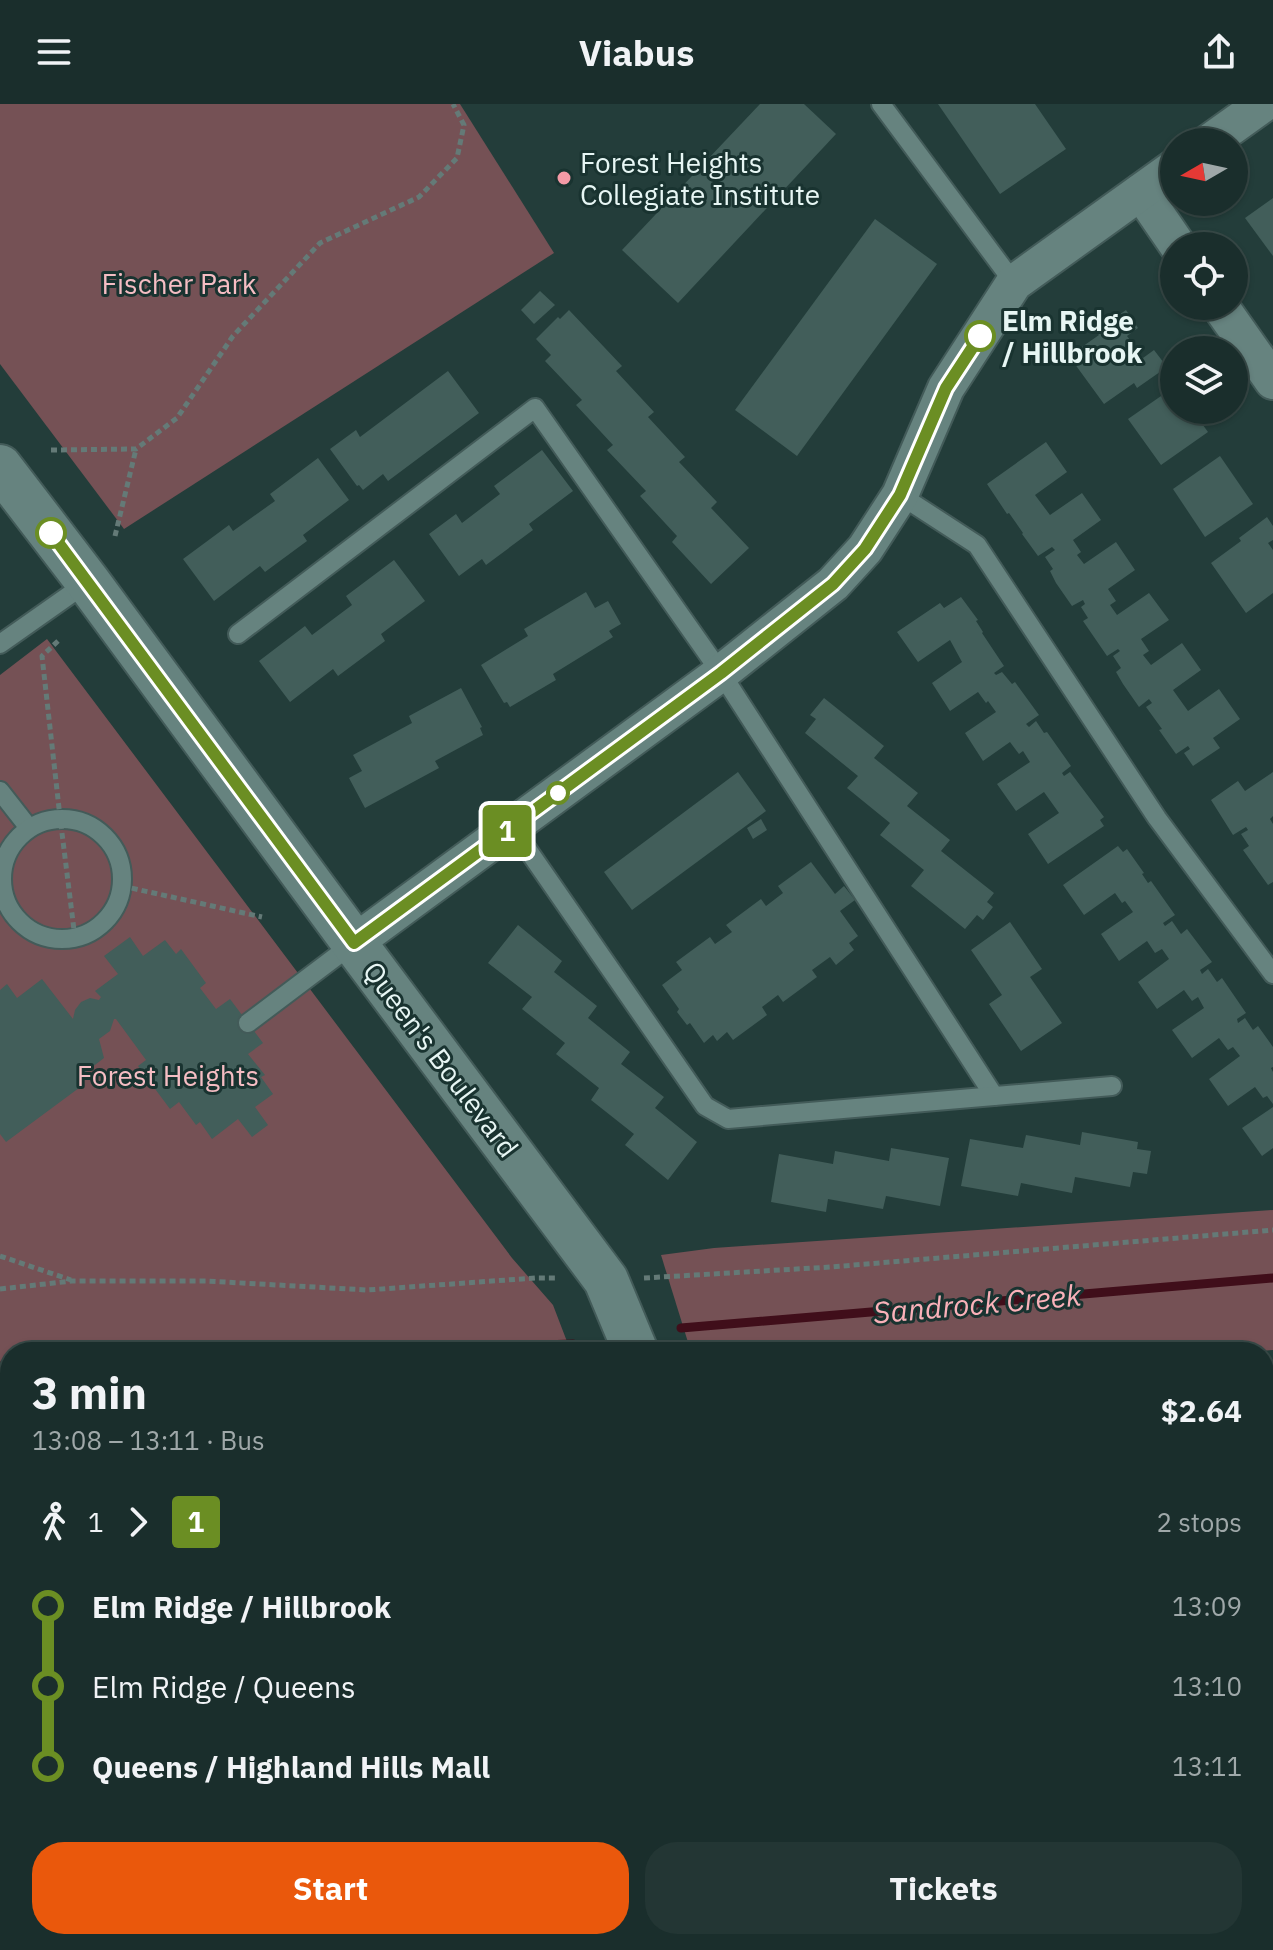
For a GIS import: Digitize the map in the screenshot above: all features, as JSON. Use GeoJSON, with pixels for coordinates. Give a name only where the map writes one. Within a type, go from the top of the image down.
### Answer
{"type":"FeatureCollection","features":[{"type":"Feature","properties":{"kind":"street"},"geometry":{"type":"LineString","coordinates":[[1230,128],[1263,104]]}},
{"type":"Feature","properties":{"kind":"street"},"geometry":{"type":"LineString","coordinates":[[354,943],[721,673],[833,584],[865,549],[900,495],[946,388],[1014,283],[1160,178]]}},
{"type":"Feature","properties":{"kind":"street"},"geometry":{"type":"LineString","coordinates":[[1141,192],[1168,232]]}},
{"type":"Feature","properties":{"kind":"street"},"geometry":{"type":"LineString","coordinates":[[1230,320],[1273,381]]}},
{"type":"Feature","properties":{"kind":"street","name":"Queen's Boulevard"},"geometry":{"type":"LineString","coordinates":[[0,467],[606,1280],[632,1342]]}},
{"type":"Feature","properties":{"kind":"lane"},"geometry":{"type":"LineString","coordinates":[[881,104],[1014,283]]}},
{"type":"Feature","properties":{"kind":"lane"},"geometry":{"type":"LineString","coordinates":[[238,634],[535,408],[721,673],[994,1096]]}},
{"type":"Feature","properties":{"kind":"lane"},"geometry":{"type":"LineString","coordinates":[[900,495],[977,545],[1157,818],[1273,974]]}},
{"type":"Feature","properties":{"kind":"lane"},"geometry":{"type":"LineString","coordinates":[[0,644],[88,582]]}},
{"type":"Feature","properties":{"kind":"lane"},"geometry":{"type":"LineString","coordinates":[[0,791],[29,828]]}},
{"type":"Feature","properties":{"kind":"lane"},"geometry":{"type":"LineString","coordinates":[[60,817],[77,820],[96,829],[111,843],[121,864],[122,886],[116,907],[91,933],[57,940],[37,934],[21,924],[9,907],[2,884],[2,864],[14,842],[29,828],[60,817]]}},
{"type":"Feature","properties":{"kind":"lane"},"geometry":{"type":"LineString","coordinates":[[512,827],[705,1106],[728,1119],[1112,1086]]}},
{"type":"Feature","properties":{"kind":"lane"},"geometry":{"type":"LineString","coordinates":[[248,1023],[354,943]]}},
{"type":"Feature","properties":{"kind":"path"},"geometry":{"type":"LineString","coordinates":[[51,450],[136,449],[177,418],[233,336],[320,243],[419,197],[457,158],[464,125],[453,104]]}},
{"type":"Feature","properties":{"kind":"path"},"geometry":{"type":"LineString","coordinates":[[115,536],[136,449]]}},
{"type":"Feature","properties":{"kind":"path"},"geometry":{"type":"LineString","coordinates":[[58,641],[42,656],[75,938]]}},
{"type":"Feature","properties":{"kind":"path"},"geometry":{"type":"LineString","coordinates":[[122,886],[262,917]]}},
{"type":"Feature","properties":{"kind":"path"},"geometry":{"type":"LineString","coordinates":[[0,1256],[72,1281]]}},
{"type":"Feature","properties":{"kind":"green space","name":"Fischer Park"},"geometry":{"type":"Polygon","coordinates":[[[0,104],[460,104],[554,253],[124,529],[0,364],[0,104]]]}},
{"type":"Feature","properties":{"kind":"green space","name":"Forest Heights"},"geometry":{"type":"Polygon","coordinates":[[[47,639],[512,1258],[553,1305],[567,1342],[0,1342],[0,675],[47,639]]]}},
{"type":"Feature","properties":{"kind":"green space"},"geometry":{"type":"Polygon","coordinates":[[[1273,1210],[1273,1342],[688,1342],[661,1255],[714,1248],[1273,1210]]]}},
{"type":"Feature","properties":{"kind":"building"},"geometry":{"type":"Polygon","coordinates":[[[760,104],[804,104],[836,134],[678,303],[622,250],[760,104]]]}},
{"type":"Feature","properties":{"kind":"building"},"geometry":{"type":"Polygon","coordinates":[[[938,104],[1035,104],[1066,149],[1000,194],[938,104]]]}},
{"type":"Feature","properties":{"kind":"building"},"geometry":{"type":"Polygon","coordinates":[[[1273,198],[1273,256],[1245,218],[1273,198]]]}},
{"type":"Feature","properties":{"kind":"building"},"geometry":{"type":"Polygon","coordinates":[[[875,219],[937,264],[797,456],[735,410],[875,219]]]}},
{"type":"Feature","properties":{"kind":"building"},"geometry":{"type":"Polygon","coordinates":[[[540,291],[555,305],[534,324],[521,310],[540,291]]]}},
{"type":"Feature","properties":{"kind":"building"},"geometry":{"type":"Polygon","coordinates":[[[569,310],[622,366],[616,371],[654,412],[648,417],[685,457],[679,462],[717,502],[711,508],[749,548],[711,584],[672,542],[677,536],[640,496],[646,491],[607,450],[613,445],[576,405],[582,400],[545,361],[551,355],[536,339],[569,310]]]}},
{"type":"Feature","properties":{"kind":"building"},"geometry":{"type":"Polygon","coordinates":[[[1126,310],[1138,328],[1127,336],[1143,358],[1154,350],[1160,358],[1160,372],[1137,388],[1134,383],[1104,404],[1069,356],[1099,335],[1096,331],[1126,310]]]}},
{"type":"Feature","properties":{"kind":"building"},"geometry":{"type":"Polygon","coordinates":[[[448,371],[479,413],[388,481],[383,474],[363,490],[357,486],[330,449],[356,430],[360,437],[448,371]]]}},
{"type":"Feature","properties":{"kind":"building"},"geometry":{"type":"Polygon","coordinates":[[[1160,397],[1160,424],[1202,424],[1208,432],[1161,465],[1128,419],[1160,397]]]}},
{"type":"Feature","properties":{"kind":"building"},"geometry":{"type":"Polygon","coordinates":[[[1046,442],[1067,472],[1035,495],[1050,515],[1082,493],[1101,520],[1073,540],[1081,552],[1077,555],[1084,564],[1116,542],[1135,570],[1108,589],[1116,601],[1110,605],[1117,615],[1149,593],[1169,620],[1141,639],[1149,651],[1143,655],[1151,665],[1182,643],[1201,670],[1173,690],[1188,711],[1219,689],[1240,719],[1213,738],[1220,748],[1193,766],[1184,753],[1190,749],[1188,746],[1176,754],[1159,730],[1162,729],[1146,707],[1152,703],[1149,699],[1139,707],[1123,684],[1116,672],[1121,668],[1113,656],[1120,651],[1118,649],[1107,656],[1083,621],[1088,618],[1081,607],[1085,604],[1083,600],[1072,606],[1056,583],[1050,571],[1053,569],[1045,557],[1055,550],[1052,547],[1038,556],[987,484],[1046,442]]]}},
{"type":"Feature","properties":{"kind":"building"},"geometry":{"type":"Polygon","coordinates":[[[542,450],[573,491],[529,524],[533,530],[486,565],[482,559],[459,576],[429,534],[456,514],[462,523],[500,494],[494,486],[542,450]]]}},
{"type":"Feature","properties":{"kind":"building"},"geometry":{"type":"Polygon","coordinates":[[[1220,456],[1253,504],[1205,537],[1173,489],[1220,456]]]}},
{"type":"Feature","properties":{"kind":"building"},"geometry":{"type":"Polygon","coordinates":[[[318,458],[349,500],[303,535],[307,541],[265,572],[260,566],[214,601],[183,559],[229,525],[233,531],[275,501],[270,494],[318,458]]]}},
{"type":"Feature","properties":{"kind":"building"},"geometry":{"type":"Polygon","coordinates":[[[1267,517],[1273,526],[1273,540],[1268,543],[1273,550],[1273,593],[1246,613],[1211,563],[1267,517]]]}},
{"type":"Feature","properties":{"kind":"building"},"geometry":{"type":"Polygon","coordinates":[[[394,560],[425,601],[381,634],[385,641],[338,676],[333,669],[290,702],[259,661],[305,626],[312,635],[352,605],[346,596],[394,560]]]}},
{"type":"Feature","properties":{"kind":"building"},"geometry":{"type":"Polygon","coordinates":[[[586,592],[595,608],[608,601],[621,624],[609,631],[613,637],[553,674],[556,680],[510,707],[507,702],[504,703],[481,665],[528,636],[524,629],[586,592]]]}},
{"type":"Feature","properties":{"kind":"building"},"geometry":{"type":"Polygon","coordinates":[[[961,597],[1004,666],[994,673],[1002,672],[1012,684],[1015,682],[1039,715],[1026,724],[1029,727],[1036,721],[1044,733],[1047,732],[1071,766],[1062,773],[1064,776],[1070,772],[1104,817],[1100,820],[1104,826],[1048,864],[1028,834],[1059,813],[1044,792],[1016,811],[997,784],[1030,762],[1023,751],[1019,754],[1010,742],[983,761],[965,733],[996,712],[978,692],[950,711],[932,683],[962,662],[950,640],[918,662],[897,632],[940,603],[944,608],[961,597]]]}},
{"type":"Feature","properties":{"kind":"building"},"geometry":{"type":"Polygon","coordinates":[[[461,688],[482,727],[483,735],[435,761],[439,768],[365,808],[349,778],[362,771],[353,755],[412,723],[409,716],[461,688]]]}},
{"type":"Feature","properties":{"kind":"building"},"geometry":{"type":"Polygon","coordinates":[[[824,698],[884,746],[874,758],[918,793],[907,806],[950,840],[941,851],[994,893],[987,902],[993,907],[983,920],[977,915],[965,929],[911,886],[924,870],[880,835],[890,823],[847,788],[858,776],[805,733],[816,719],[810,715],[824,698]]]}},
{"type":"Feature","properties":{"kind":"building"},"geometry":{"type":"Polygon","coordinates":[[[738,772],[766,811],[632,910],[604,872],[738,772]]]}},
{"type":"Feature","properties":{"kind":"building"},"geometry":{"type":"Polygon","coordinates":[[[1273,772],[1273,816],[1270,819],[1273,824],[1273,882],[1268,885],[1243,850],[1249,846],[1241,834],[1248,830],[1246,827],[1233,835],[1211,800],[1238,781],[1245,791],[1273,772]]]}},
{"type":"Feature","properties":{"kind":"building"},"geometry":{"type":"Polygon","coordinates":[[[761,819],[767,830],[753,839],[747,828],[761,819]]]}},
{"type":"Feature","properties":{"kind":"building"},"geometry":{"type":"Polygon","coordinates":[[[1118,846],[1123,852],[1127,849],[1148,883],[1151,881],[1175,915],[1163,923],[1165,926],[1172,921],[1181,934],[1187,929],[1212,962],[1200,970],[1202,974],[1208,969],[1217,982],[1222,978],[1246,1013],[1237,1019],[1238,1023],[1245,1018],[1253,1030],[1258,1026],[1273,1047],[1273,1104],[1267,1096],[1263,1098],[1255,1087],[1228,1106],[1209,1079],[1240,1056],[1233,1047],[1228,1050],[1219,1038],[1192,1058],[1172,1030],[1204,1008],[1198,997],[1192,1001],[1184,990],[1157,1009],[1138,982],[1169,959],[1162,949],[1155,953],[1147,941],[1119,961],[1101,934],[1133,912],[1125,901],[1122,903],[1115,893],[1084,915],[1063,885],[1118,846]]]}},
{"type":"Feature","properties":{"kind":"building"},"geometry":{"type":"Polygon","coordinates":[[[811,862],[835,894],[844,886],[855,900],[840,911],[858,936],[849,943],[854,950],[836,965],[830,957],[812,970],[817,977],[783,1002],[778,995],[762,1007],[767,1015],[733,1040],[727,1032],[717,1041],[713,1035],[704,1043],[690,1023],[687,1025],[677,1012],[679,1009],[662,985],[682,970],[676,962],[710,937],[715,944],[732,932],[726,925],[761,899],[766,906],[783,893],[778,886],[811,862]]]}},
{"type":"Feature","properties":{"kind":"building"},"geometry":{"type":"Polygon","coordinates":[[[1010,922],[1042,969],[1030,977],[1062,1023],[1021,1051],[989,1004],[1002,995],[971,950],[1010,922]]]}},
{"type":"Feature","properties":{"kind":"building"},"geometry":{"type":"Polygon","coordinates":[[[518,925],[562,961],[554,972],[597,1006],[588,1018],[630,1052],[621,1064],[664,1097],[655,1108],[697,1142],[668,1180],[625,1145],[634,1134],[591,1100],[599,1088],[556,1054],[565,1043],[522,1009],[532,997],[488,963],[518,925]]]}},
{"type":"Feature","properties":{"kind":"building"},"geometry":{"type":"Polygon","coordinates":[[[130,937],[143,956],[165,940],[176,954],[181,949],[206,983],[200,988],[216,1009],[230,999],[263,1043],[248,1054],[265,1075],[261,1077],[273,1094],[255,1107],[268,1125],[252,1137],[238,1119],[212,1139],[200,1122],[196,1125],[179,1102],[170,1109],[138,1066],[146,1060],[114,1019],[110,1031],[99,1039],[104,1058],[78,1078],[83,1085],[6,1142],[0,1134],[0,990],[7,984],[17,998],[42,979],[73,1019],[81,1002],[90,998],[99,1000],[101,997],[95,991],[118,974],[104,956],[130,937]]]}},
{"type":"Feature","properties":{"kind":"building"},"geometry":{"type":"Polygon","coordinates":[[[1273,1107],[1273,1148],[1262,1156],[1242,1128],[1273,1107]]]}},
{"type":"Feature","properties":{"kind":"building"},"geometry":{"type":"Polygon","coordinates":[[[1082,1132],[1138,1142],[1137,1149],[1151,1151],[1147,1174],[1133,1172],[1130,1187],[1075,1177],[1072,1193],[1021,1183],[1018,1196],[961,1186],[970,1139],[1023,1148],[1026,1135],[1080,1145],[1082,1132]]]}},
{"type":"Feature","properties":{"kind":"building"},"geometry":{"type":"Polygon","coordinates":[[[891,1148],[949,1158],[940,1206],[886,1196],[883,1209],[828,1199],[826,1212],[771,1202],[779,1154],[833,1164],[835,1151],[889,1161],[891,1148]]]}},
{"type":"Feature","properties":{"kind":"waterway","name":"Sandrock Creek"},"geometry":{"type":"LineString","coordinates":[[681,1328],[1273,1278]]}},
{"type":"Feature","properties":{"kind":"bus line","name":"1"},"geometry":{"type":"LineString","coordinates":[[51,533],[354,943],[721,673],[833,584],[865,549],[900,495],[946,388],[980,336]]}},
{"type":"Feature","properties":{"kind":"place","name":"Forest Heights Collegiate Institute"},"geometry":{"type":"Point","coordinates":[564,178]}},
{"type":"Feature","properties":{"kind":"place","name":"Elm Ridge / Hillbrook"},"geometry":{"type":"Point","coordinates":[980,336]}}]}
